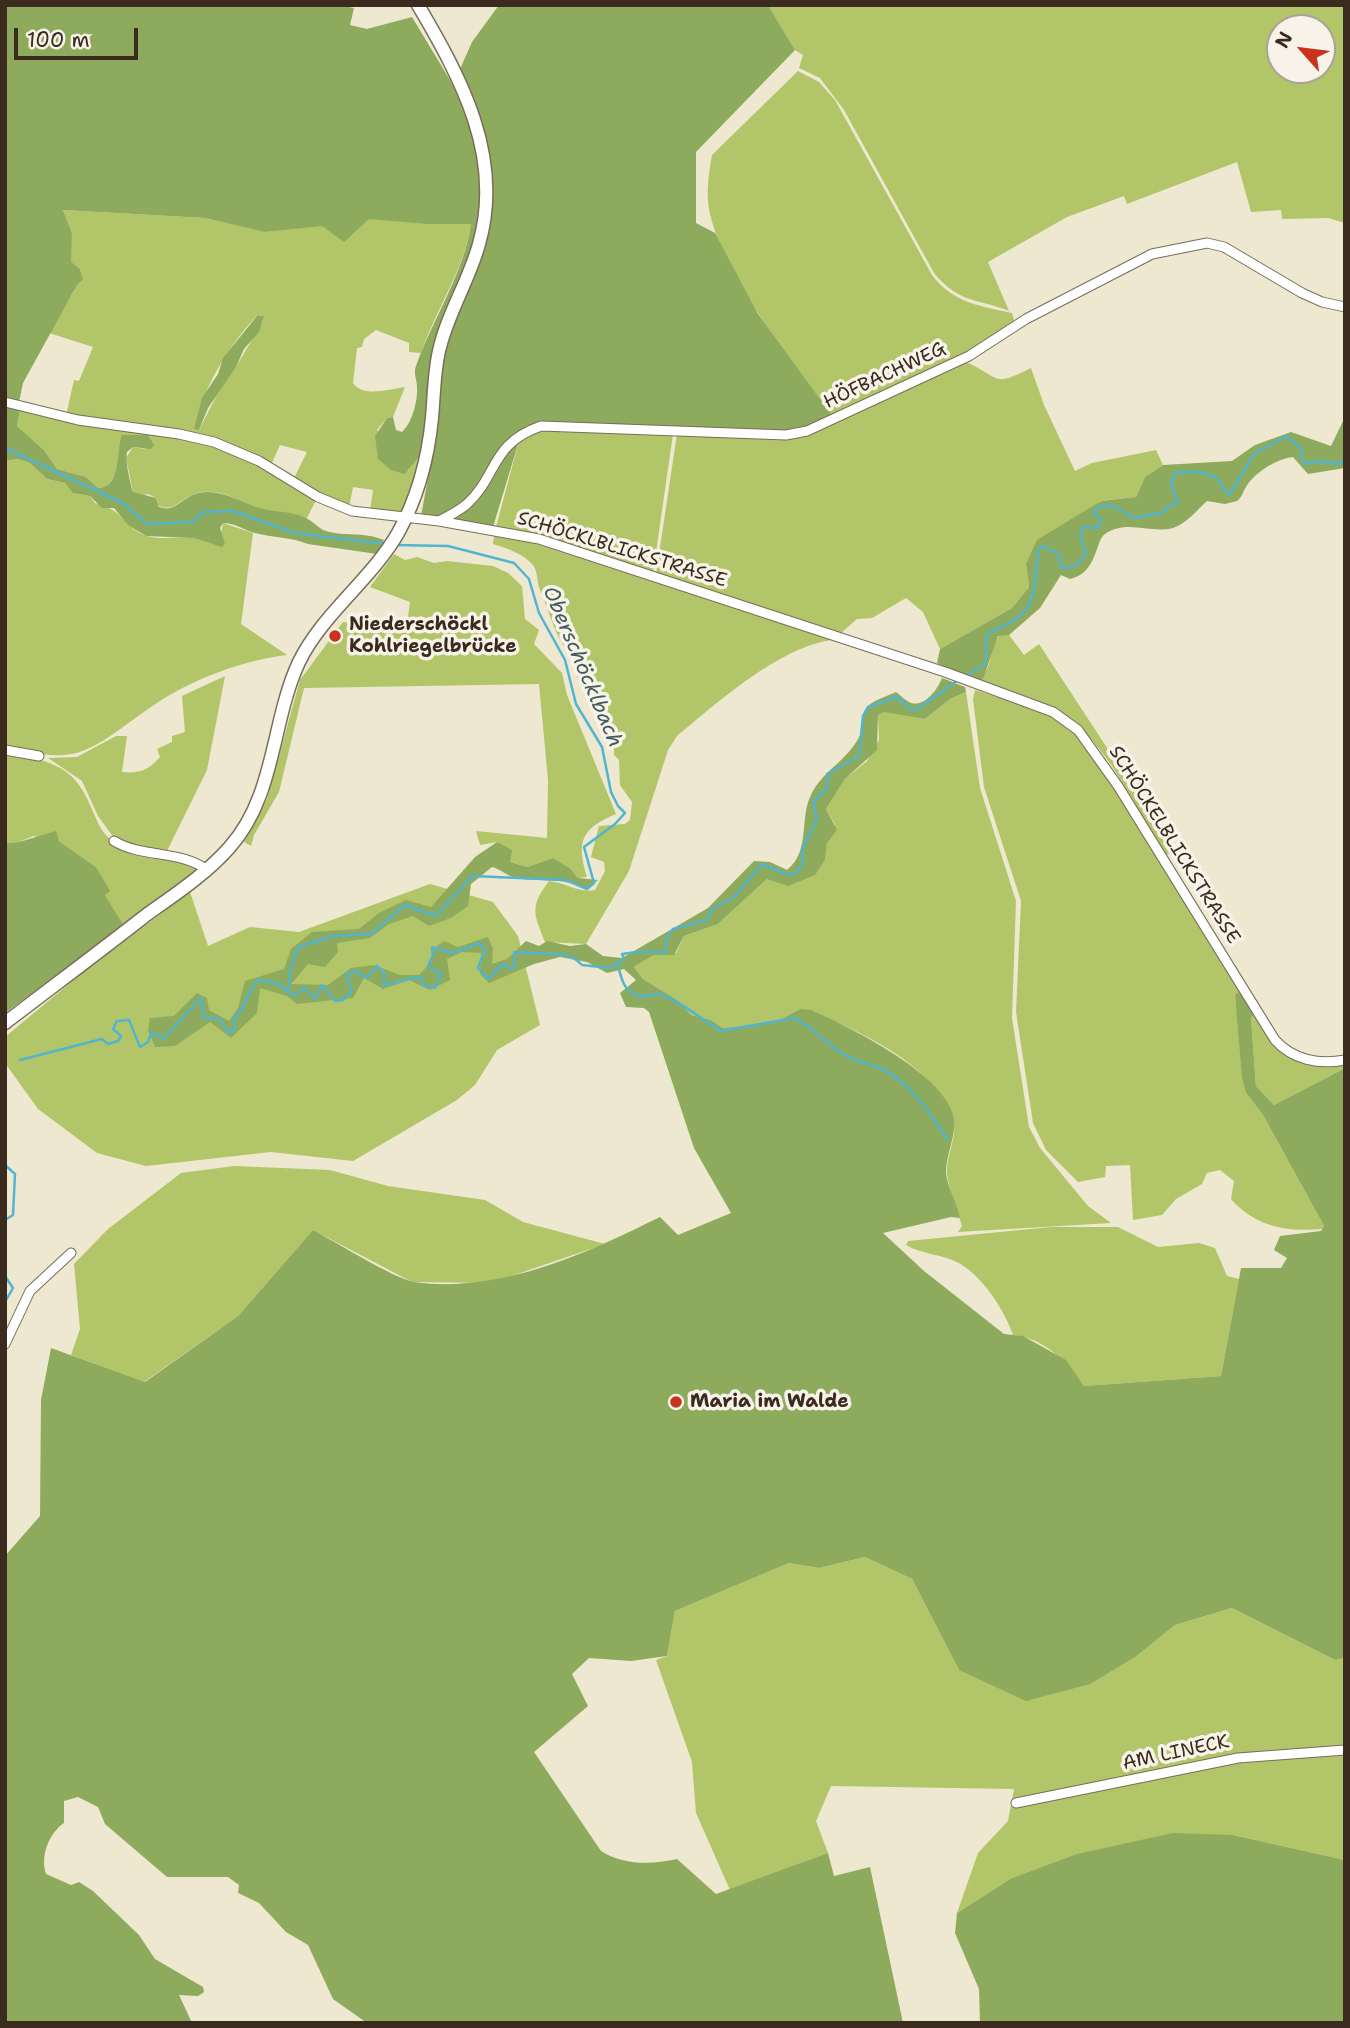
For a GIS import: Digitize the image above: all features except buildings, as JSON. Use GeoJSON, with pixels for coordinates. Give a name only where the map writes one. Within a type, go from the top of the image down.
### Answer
{"type":"FeatureCollection","features":[{"type":"Feature","properties":{"kind":"main road"},"geometry":{"type":"LineString","coordinates":[[5,1023],[207,870],[240,834],[257,804],[267,775],[286,694],[307,648],[383,556],[406,518],[421,482],[429,449],[438,353],[479,245],[487,204],[485,157],[474,113],[418,5]]}},
{"type":"Feature","properties":{"kind":"street","name":"HÖFBACHWEG"},"geometry":{"type":"LineString","coordinates":[[439,521],[468,503],[505,447],[525,432],[541,426],[786,435],[807,431],[969,356],[1026,318],[1152,254],[1207,243],[1224,247],[1302,293],[1322,302],[1345,307]]}},
{"type":"Feature","properties":{"kind":"street","name":"SCHÖCKLBLICKSTRASSE"},"geometry":{"type":"LineString","coordinates":[[5,401],[88,422],[179,434],[214,442],[260,461],[342,508],[369,515],[439,521],[539,539],[945,672]]}},
{"type":"Feature","properties":{"kind":"street","name":"SCHÖCKELBLICKSTRASSE"},"geometry":{"type":"LineString","coordinates":[[945,672],[1046,709],[1074,727],[1130,804],[1275,1040],[1292,1054],[1306,1060],[1323,1063],[1345,1060]]}},
{"type":"Feature","properties":{"kind":"street"},"geometry":{"type":"LineString","coordinates":[[5,750],[39,756]]}},
{"type":"Feature","properties":{"kind":"street"},"geometry":{"type":"LineString","coordinates":[[114,841],[134,851],[195,862],[207,870]]}},
{"type":"Feature","properties":{"kind":"street"},"geometry":{"type":"LineString","coordinates":[[5,1344],[30,1291],[71,1253]]}},
{"type":"Feature","properties":{"kind":"street","name":"AM LINECK"},"geometry":{"type":"LineString","coordinates":[[1016,1803],[1226,1760],[1345,1750]]}},
{"type":"Feature","properties":{"kind":"green space"},"geometry":{"type":"Polygon","coordinates":[[[5,5],[339,5],[354,8],[350,25],[367,29],[412,17],[453,85],[472,42],[499,5],[768,5],[795,50],[696,152],[696,223],[715,233],[758,314],[833,417],[787,432],[539,421],[519,441],[493,527],[421,516],[431,462],[417,459],[405,474],[391,470],[378,459],[375,436],[387,418],[393,417],[396,430],[402,432],[411,417],[417,393],[415,369],[462,260],[471,224],[425,224],[369,219],[344,242],[322,226],[264,232],[205,218],[63,210],[72,233],[71,262],[79,268],[83,279],[77,285],[23,383],[19,402],[5,399],[5,5]]]}},
{"type":"Feature","properties":{"kind":"green space"},"geometry":{"type":"Polygon","coordinates":[[[768,5],[1345,5],[1345,223],[1328,218],[1282,219],[1281,210],[1251,212],[1237,162],[1127,204],[1124,196],[1067,217],[988,262],[1009,311],[969,299],[952,290],[934,273],[844,110],[820,78],[799,68],[803,55],[795,50],[768,5]]]}},
{"type":"Feature","properties":{"kind":"green space"},"geometry":{"type":"Polygon","coordinates":[[[798,71],[819,82],[835,100],[932,275],[949,292],[968,302],[1012,313],[1015,323],[957,358],[833,417],[743,290],[716,235],[708,202],[712,155],[798,71]]]}},
{"type":"Feature","properties":{"kind":"green space"},"geometry":{"type":"Polygon","coordinates":[[[63,210],[205,218],[264,232],[369,218],[425,224],[471,224],[456,273],[421,353],[409,352],[409,343],[376,330],[364,339],[362,347],[357,348],[353,383],[357,388],[377,391],[405,387],[393,417],[387,418],[377,430],[408,471],[416,459],[420,460],[417,479],[403,511],[370,511],[373,490],[353,487],[349,508],[293,480],[307,452],[280,445],[271,465],[237,448],[66,416],[74,380],[79,381],[93,347],[49,333],[74,291],[79,268],[70,262],[72,233],[63,210]],[[257,316],[237,339],[217,370],[202,403],[199,430],[223,383],[236,367],[263,321],[257,316]]]}},
{"type":"Feature","properties":{"kind":"green space"},"geometry":{"type":"Polygon","coordinates":[[[257,316],[264,316],[259,332],[244,349],[236,367],[208,408],[199,430],[194,429],[202,398],[218,374],[223,358],[257,316]]]}},
{"type":"Feature","properties":{"kind":"green space"},"geometry":{"type":"Polygon","coordinates":[[[966,362],[1002,379],[1031,368],[1044,405],[1075,471],[1092,463],[1156,450],[1163,465],[1145,477],[1136,497],[1100,501],[1026,564],[1029,587],[1012,608],[940,649],[923,612],[906,598],[872,618],[857,619],[841,633],[656,574],[677,434],[789,439],[823,429],[966,362]]]}},
{"type":"Feature","properties":{"kind":"green space"},"geometry":{"type":"Polygon","coordinates":[[[5,405],[20,409],[17,426],[44,450],[57,469],[86,477],[98,488],[106,486],[115,475],[122,435],[148,435],[154,445],[151,449],[133,447],[127,452],[127,466],[133,492],[156,498],[159,507],[171,508],[199,493],[215,493],[263,509],[307,518],[326,531],[384,540],[377,554],[308,544],[223,523],[220,528],[225,543],[222,547],[194,538],[146,536],[128,525],[114,508],[102,508],[90,496],[73,493],[65,483],[47,479],[30,463],[18,459],[5,461],[5,405]]]}},
{"type":"Feature","properties":{"kind":"green space"},"geometry":{"type":"Polygon","coordinates":[[[20,409],[78,424],[179,438],[213,446],[258,464],[316,500],[307,518],[257,508],[212,492],[195,493],[171,507],[159,506],[156,498],[148,494],[139,496],[133,492],[126,458],[133,447],[145,449],[137,436],[122,435],[114,475],[110,482],[98,488],[86,477],[57,469],[44,450],[17,426],[20,409]]]}},
{"type":"Feature","properties":{"kind":"green space"},"geometry":{"type":"Polygon","coordinates":[[[1345,417],[1345,468],[1308,474],[1293,457],[1286,458],[1254,477],[1237,501],[1225,504],[1207,501],[1178,526],[1164,529],[1130,527],[1105,534],[1086,570],[1070,579],[1061,575],[1040,608],[1009,635],[998,636],[983,679],[976,682],[937,663],[940,649],[1012,608],[1029,587],[1026,564],[1037,540],[1101,501],[1136,497],[1145,477],[1163,465],[1232,461],[1255,445],[1291,432],[1331,446],[1345,417]]]}},
{"type":"Feature","properties":{"kind":"green space"},"geometry":{"type":"Polygon","coordinates":[[[539,429],[673,434],[653,573],[496,527],[519,441],[539,429]]]}},
{"type":"Feature","properties":{"kind":"green space"},"geometry":{"type":"Polygon","coordinates":[[[18,459],[30,463],[47,479],[65,483],[78,494],[90,496],[95,503],[112,510],[144,535],[156,538],[194,538],[221,544],[225,543],[221,534],[223,523],[253,533],[241,624],[287,655],[236,666],[186,686],[85,750],[65,755],[45,755],[5,748],[5,461],[18,459]]]}},
{"type":"Feature","properties":{"kind":"green space"},"geometry":{"type":"Polygon","coordinates":[[[494,536],[515,537],[832,640],[791,653],[770,665],[677,736],[668,750],[629,871],[586,944],[545,942],[536,917],[536,904],[549,881],[583,890],[595,890],[605,871],[604,862],[591,857],[599,826],[625,824],[630,820],[632,802],[620,785],[619,760],[614,755],[614,747],[606,742],[597,709],[578,681],[577,662],[554,628],[534,567],[519,554],[493,544],[494,536]]]}},
{"type":"Feature","properties":{"kind":"green space"},"geometry":{"type":"Polygon","coordinates":[[[394,554],[405,560],[417,557],[434,563],[447,561],[493,566],[508,573],[522,586],[525,619],[539,630],[534,644],[562,673],[567,695],[616,814],[595,825],[584,838],[582,854],[587,877],[578,878],[570,868],[553,858],[527,867],[510,862],[497,842],[480,845],[476,831],[547,838],[548,780],[539,684],[304,688],[279,792],[254,835],[251,846],[244,842],[267,799],[300,680],[343,622],[406,631],[410,602],[370,587],[394,554]]]}},
{"type":"Feature","properties":{"kind":"green space"},"geometry":{"type":"Polygon","coordinates":[[[1001,633],[1009,635],[1024,655],[1039,644],[1174,850],[1165,856],[1120,778],[1078,725],[1061,712],[976,682],[986,670],[1001,633]]]}},
{"type":"Feature","properties":{"kind":"green space"},"geometry":{"type":"Polygon","coordinates":[[[225,676],[207,770],[165,855],[114,838],[98,816],[82,781],[48,758],[77,757],[116,736],[127,736],[122,772],[143,770],[160,757],[157,749],[172,742],[172,736],[185,732],[182,696],[225,676]]]}},
{"type":"Feature","properties":{"kind":"green space"},"geometry":{"type":"Polygon","coordinates":[[[942,678],[965,687],[966,692],[950,699],[925,719],[884,712],[878,715],[877,750],[845,779],[826,809],[837,830],[827,843],[825,860],[815,875],[788,886],[767,879],[718,924],[684,936],[674,955],[654,955],[634,967],[643,979],[679,1001],[691,1015],[711,1020],[723,1028],[776,1022],[800,1009],[811,1010],[894,1054],[934,1085],[947,1102],[954,1119],[946,1172],[960,1218],[951,1217],[883,1233],[924,1271],[1004,1334],[1023,1336],[1066,1360],[1084,1386],[1221,1376],[1241,1268],[1281,1268],[1287,1258],[1274,1250],[1280,1236],[1321,1231],[1324,1226],[1263,1115],[1246,1093],[1242,1077],[1235,995],[1240,991],[1254,1015],[1251,1018],[1256,1086],[1274,1105],[1345,1068],[1345,1658],[1335,1660],[1232,1608],[1175,1625],[1138,1655],[1090,1684],[1026,1701],[959,1670],[912,1579],[865,1557],[819,1568],[789,1563],[675,1611],[667,1656],[631,1661],[589,1658],[572,1674],[588,1706],[534,1752],[601,1851],[628,1861],[657,1862],[677,1859],[716,1894],[828,1853],[834,1876],[870,1867],[903,2023],[367,2023],[333,1999],[308,1945],[286,1932],[259,1903],[238,1893],[239,1885],[228,1877],[167,1877],[105,1824],[98,1807],[78,1797],[64,1801],[64,1823],[50,1839],[45,1853],[46,1874],[71,1885],[79,1882],[93,1891],[139,1935],[155,1959],[203,1987],[204,1992],[198,1996],[179,1995],[192,2023],[5,2023],[5,1556],[40,1516],[41,1400],[51,1348],[145,1382],[238,1316],[313,1230],[405,1279],[446,1284],[478,1282],[541,1268],[572,1257],[660,1217],[678,1235],[731,1213],[694,1148],[649,1012],[644,1008],[626,1007],[620,993],[636,980],[624,969],[607,973],[587,962],[560,957],[534,964],[489,983],[480,974],[481,953],[462,952],[447,959],[450,980],[430,990],[409,980],[383,989],[364,978],[353,998],[297,1004],[287,996],[260,988],[257,1013],[231,1038],[210,1022],[175,1046],[155,1047],[148,1030],[150,1018],[174,1016],[197,993],[207,998],[209,1010],[229,1021],[238,1008],[245,981],[284,969],[291,949],[312,932],[359,929],[379,913],[406,900],[431,907],[475,857],[497,842],[512,850],[510,862],[527,867],[553,858],[570,868],[578,878],[598,880],[587,890],[561,881],[514,877],[492,867],[471,884],[468,906],[451,918],[429,926],[413,916],[389,924],[370,938],[337,943],[338,952],[325,967],[308,964],[291,984],[328,985],[351,968],[374,965],[400,975],[419,975],[431,962],[432,950],[444,941],[458,947],[488,937],[493,949],[492,964],[507,959],[526,941],[539,946],[547,941],[570,946],[586,944],[603,956],[622,958],[708,908],[754,861],[770,862],[787,870],[799,854],[811,795],[854,745],[860,734],[867,707],[896,692],[916,704],[926,700],[934,692],[942,678]]]}},
{"type":"Feature","properties":{"kind":"green space"},"geometry":{"type":"Polygon","coordinates":[[[975,690],[1052,715],[1072,729],[1100,765],[1240,991],[1235,996],[1246,1093],[1263,1115],[1324,1226],[1322,1229],[1296,1230],[1261,1222],[1231,1199],[1234,1181],[1220,1170],[1207,1173],[1202,1184],[1176,1199],[1162,1215],[1133,1220],[1130,1165],[1106,1166],[1105,1177],[1078,1182],[1046,1150],[1033,1123],[1016,1012],[1021,901],[984,787],[973,699],[975,690]]]}},
{"type":"Feature","properties":{"kind":"green space"},"geometry":{"type":"Polygon","coordinates":[[[966,692],[980,788],[1016,901],[1012,1018],[1029,1127],[1040,1148],[1088,1206],[1111,1223],[958,1232],[962,1226],[947,1175],[954,1128],[947,1106],[934,1086],[915,1068],[869,1038],[800,1009],[776,1022],[723,1028],[711,1020],[691,1015],[679,1001],[643,979],[634,967],[654,955],[676,953],[684,936],[718,924],[767,879],[825,860],[827,843],[835,825],[826,809],[845,779],[867,761],[879,740],[878,715],[884,711],[925,719],[950,699],[966,692]]]}},
{"type":"Feature","properties":{"kind":"green space"},"geometry":{"type":"Polygon","coordinates":[[[5,752],[46,762],[67,773],[84,792],[99,824],[110,839],[138,851],[198,867],[198,871],[124,927],[105,895],[96,867],[59,841],[33,836],[19,842],[5,843],[5,752]]]}},
{"type":"Feature","properties":{"kind":"green space"},"geometry":{"type":"Polygon","coordinates":[[[56,831],[59,841],[96,867],[110,891],[105,895],[124,926],[5,1013],[5,843],[19,842],[56,831]]]}},
{"type":"Feature","properties":{"kind":"green space"},"geometry":{"type":"Polygon","coordinates":[[[430,884],[493,902],[518,936],[540,1025],[497,1050],[475,1085],[457,1100],[353,1161],[271,1152],[146,1166],[97,1153],[38,1109],[5,1063],[5,1037],[76,978],[190,892],[208,946],[250,927],[299,932],[430,884]]]}},
{"type":"Feature","properties":{"kind":"green space"},"geometry":{"type":"Polygon","coordinates":[[[1254,1015],[1271,1039],[1291,1056],[1315,1064],[1345,1064],[1345,1068],[1274,1105],[1256,1086],[1251,1018],[1254,1015]]]}},
{"type":"Feature","properties":{"kind":"green space"},"geometry":{"type":"Polygon","coordinates":[[[234,1166],[330,1170],[388,1186],[485,1200],[523,1222],[605,1244],[491,1283],[412,1282],[313,1230],[238,1316],[144,1382],[71,1355],[80,1329],[74,1264],[108,1229],[181,1173],[234,1166]]]}},
{"type":"Feature","properties":{"kind":"green space"},"geometry":{"type":"Polygon","coordinates":[[[1051,1227],[1118,1227],[1158,1247],[1199,1243],[1215,1248],[1227,1276],[1239,1279],[1221,1376],[1084,1386],[1071,1368],[1045,1346],[1013,1335],[993,1296],[970,1271],[956,1261],[906,1245],[908,1241],[1051,1227]]]}},
{"type":"Feature","properties":{"kind":"green space"},"geometry":{"type":"Polygon","coordinates":[[[865,1557],[912,1579],[959,1670],[1138,1655],[1175,1625],[1232,1608],[1335,1660],[1345,1658],[1345,1860],[1233,1835],[1010,1879],[957,1913],[978,1853],[1008,1821],[1014,1789],[831,1786],[816,1821],[828,1853],[730,1890],[696,1813],[692,1762],[656,1660],[667,1656],[675,1611],[789,1563],[819,1568],[865,1557]]]}},
{"type":"Feature","properties":{"kind":"green space"},"geometry":{"type":"Polygon","coordinates":[[[1173,1833],[1233,1835],[1345,1860],[1345,2023],[980,2023],[979,1989],[955,1933],[957,1913],[1010,1879],[1077,1854],[1173,1833]]]}},
{"type":"Feature","properties":{"kind":"waterway"},"geometry":{"type":"LineString","coordinates":[[963,677],[985,665],[987,634],[1018,618],[1029,605],[1035,586],[1038,550],[1043,546],[1059,554],[1061,568],[1075,566],[1086,554],[1080,534],[1083,527],[1098,528],[1101,520],[1094,513],[1098,507],[1113,506],[1135,518],[1164,512],[1168,506],[1178,503],[1171,484],[1175,473],[1198,472],[1210,475],[1230,494],[1254,454],[1286,436],[1302,449],[1301,456],[1306,464],[1317,461],[1339,464],[1345,458]]}},
{"type":"Feature","properties":{"kind":"waterway","name":"Oberschöcklbach"},"geometry":{"type":"LineString","coordinates":[[5,448],[123,503],[147,524],[193,522],[203,512],[233,511],[295,533],[387,544]]}},
{"type":"Feature","properties":{"kind":"waterway","name":"Oberschöcklbach"},"geometry":{"type":"LineString","coordinates":[[288,992],[290,972],[298,947],[333,936],[371,934],[405,905],[436,916],[472,876],[566,880],[587,889],[594,883],[584,847],[625,813],[611,792],[602,747],[576,704],[565,660],[539,613],[529,579],[514,563],[448,546],[394,545]]}},
{"type":"Feature","properties":{"kind":"waterway"},"geometry":{"type":"LineString","coordinates":[[288,992],[296,996],[304,987],[315,999],[322,985],[335,1001],[343,1000],[352,991],[346,974],[356,971],[367,978],[377,966],[384,973],[384,985],[417,977],[422,978],[422,985],[435,988],[441,974],[428,966],[433,955],[432,947],[453,953],[479,943],[485,949],[478,968],[488,979],[503,964],[509,968],[515,967],[514,952],[560,954],[582,965],[609,968],[624,959],[622,954],[644,951],[665,953],[667,937],[673,929],[707,920],[712,909],[734,897],[762,864],[785,874],[795,874],[803,863],[802,850],[817,819],[813,802],[828,787],[827,774],[859,756],[863,716],[868,707],[897,697],[909,708],[916,710],[958,680]]}},
{"type":"Feature","properties":{"kind":"waterway"},"geometry":{"type":"LineString","coordinates":[[618,966],[623,982],[630,992],[638,996],[665,996],[721,1031],[794,1018],[842,1053],[882,1069],[902,1082],[927,1109],[947,1139]]}},
{"type":"Feature","properties":{"kind":"waterway"},"geometry":{"type":"LineString","coordinates":[[20,1060],[102,1039],[108,1044],[118,1041],[121,1036],[113,1029],[117,1021],[129,1020],[140,1047],[148,1042],[151,1033],[164,1038],[201,998],[204,1018],[220,1019],[228,1033],[235,1030],[234,1019],[258,980],[279,984],[288,992]]}},
{"type":"Feature","properties":{"kind":"waterway"},"geometry":{"type":"LineString","coordinates":[[5,1165],[15,1174],[13,1215],[5,1220]]}},
{"type":"Feature","properties":{"kind":"waterway"},"geometry":{"type":"LineString","coordinates":[[5,1276],[13,1288],[5,1302]]}},
{"type":"Feature","properties":{"kind":"place","name":"Niederschöckl Kohlriegelbrücke"},"geometry":{"type":"Point","coordinates":[335,636]}},
{"type":"Feature","properties":{"kind":"place","name":"Maria im Walde"},"geometry":{"type":"Point","coordinates":[676,1402]}}]}
